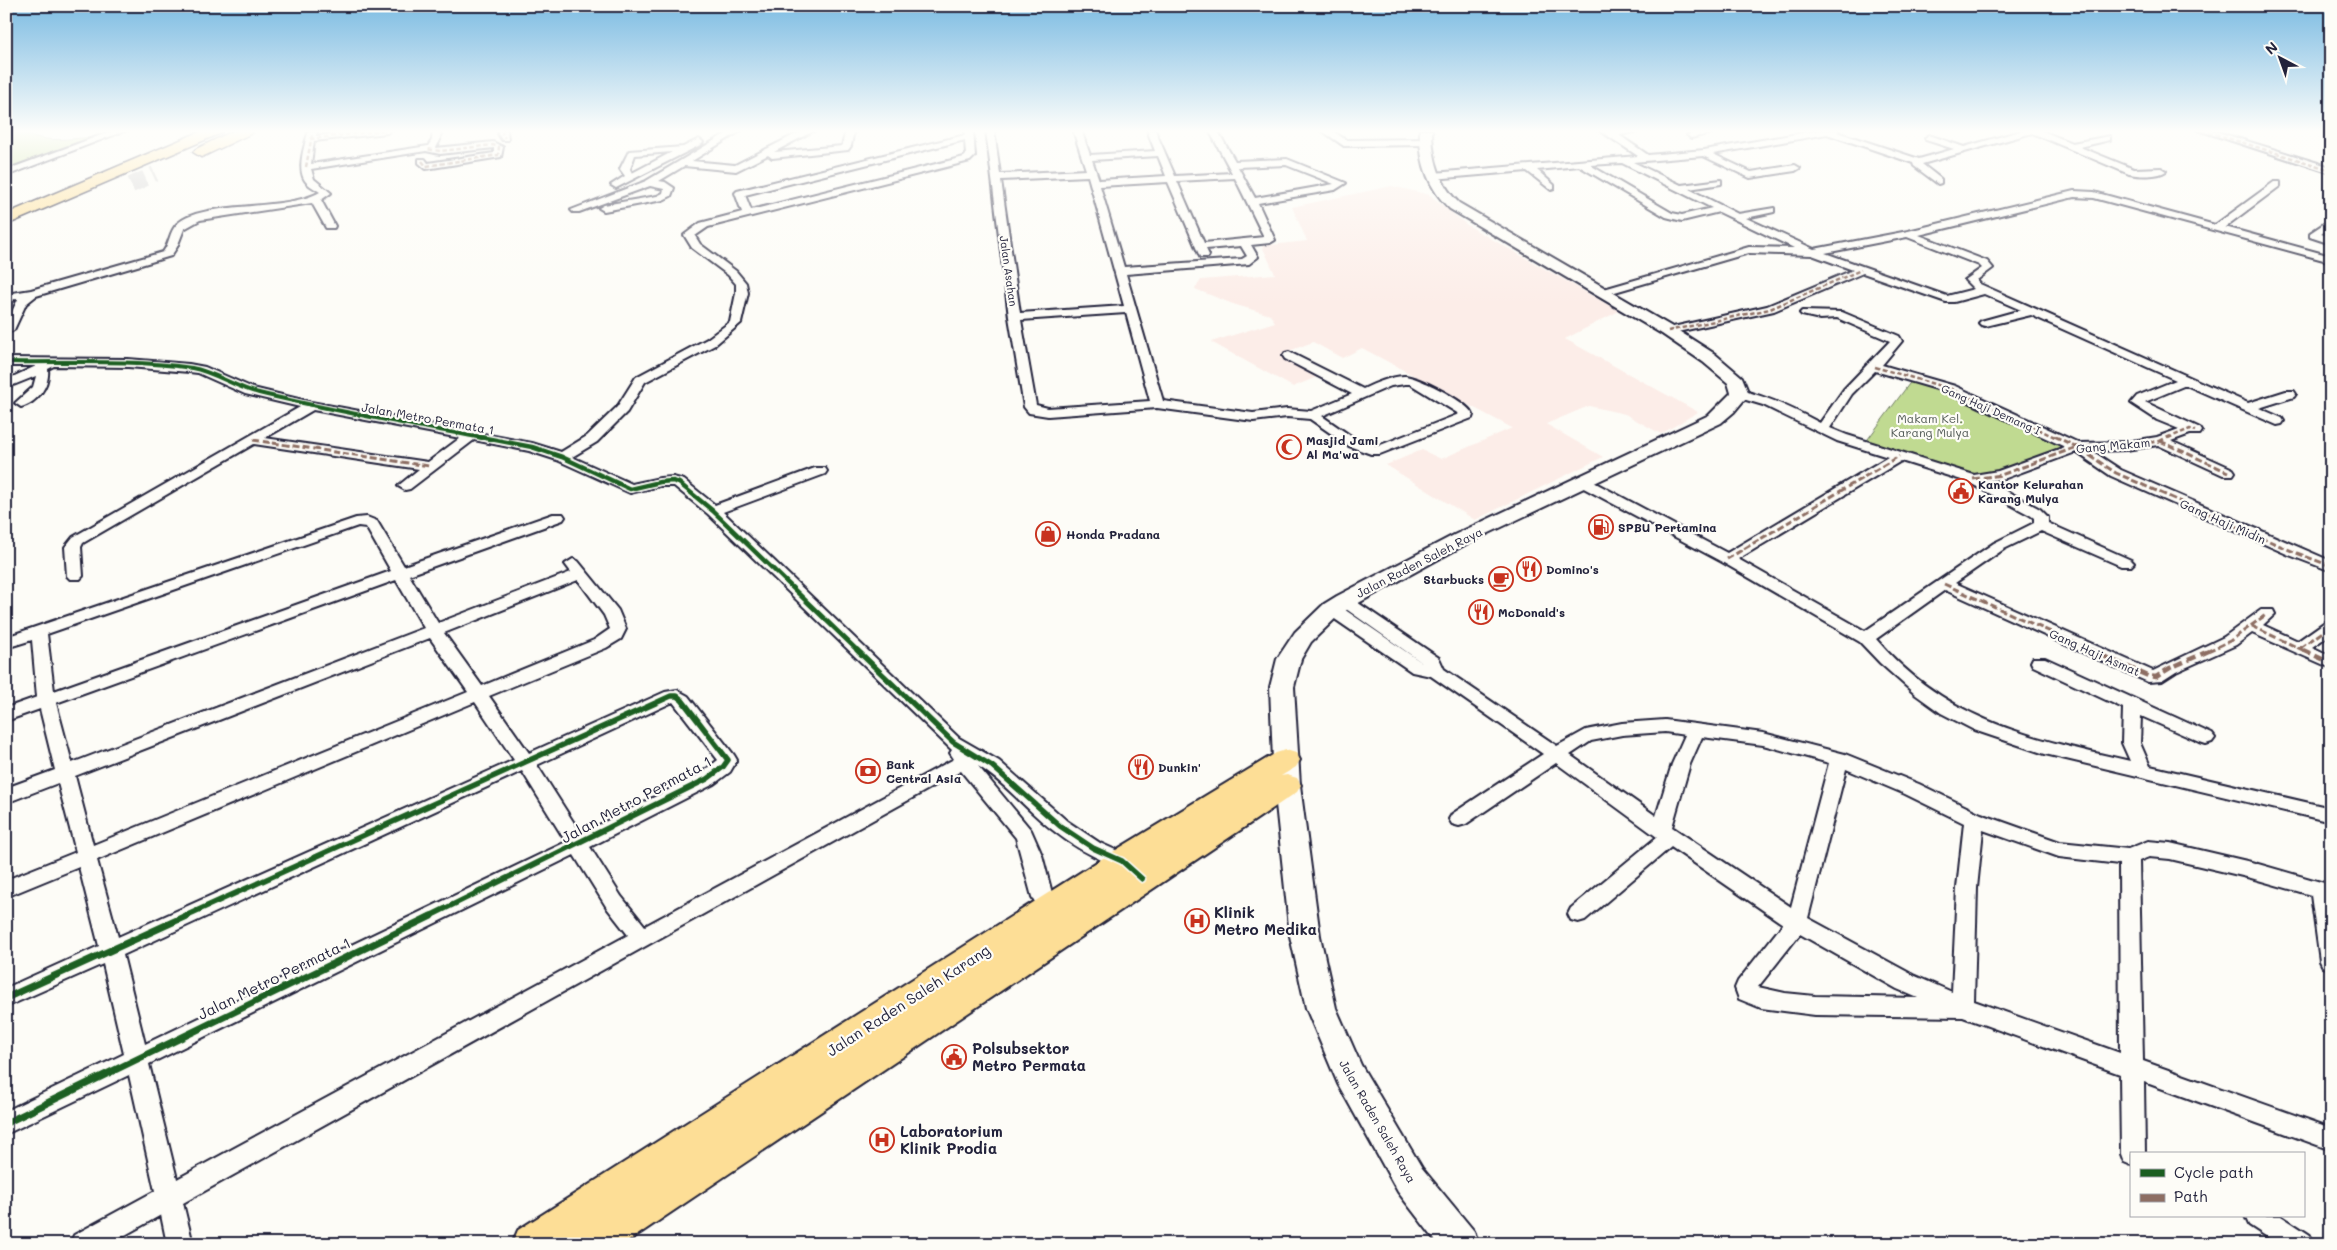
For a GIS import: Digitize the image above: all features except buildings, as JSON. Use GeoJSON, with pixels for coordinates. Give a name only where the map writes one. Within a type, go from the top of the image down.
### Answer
{"type":"FeatureCollection","features":[{"type":"Feature","properties":{"kind":"highway"},"geometry":{"type":"LineString","coordinates":[[6,208],[52,188]]}},
{"type":"Feature","properties":{"kind":"highway"},"geometry":{"type":"LineString","coordinates":[[6,220],[80,188]]}},
{"type":"Feature","properties":{"kind":"highway"},"geometry":{"type":"LineString","coordinates":[[6,235],[104,195]]}},
{"type":"Feature","properties":{"kind":"main road"},"geometry":{"type":"LineString","coordinates":[[1441,188],[1452,204],[1475,220],[1668,332],[1726,371],[1736,381],[1740,394]]}},
{"type":"Feature","properties":{"kind":"main road","name":"Jalan Raden Saleh Raya"},"geometry":{"type":"LineString","coordinates":[[1449,1240],[1410,1180],[1349,1074],[1320,1008],[1306,936],[1287,772],[1282,687],[1289,659],[1303,637],[1339,605],[1461,539],[1714,419],[1728,408],[1740,394]]}},
{"type":"Feature","properties":{"kind":"main road","name":"Jalan Raden Saleh Karang"},"geometry":{"type":"LineString","coordinates":[[532,1244],[1057,919],[1287,772]]}},
{"type":"Feature","properties":{"kind":"main road","name":"Jalan Raden Saleh Karang"},"geometry":{"type":"LineString","coordinates":[[589,1244],[1057,919]]}},
{"type":"Feature","properties":{"kind":"street"},"geometry":{"type":"LineString","coordinates":[[6,331],[12,325],[11,314],[25,298],[105,270],[167,254],[179,227],[184,223],[226,212],[315,199],[326,193],[322,188]]}},
{"type":"Feature","properties":{"kind":"street"},"geometry":{"type":"LineString","coordinates":[[624,188],[576,210],[580,212],[652,199],[668,194],[669,188]]}},
{"type":"Feature","properties":{"kind":"street"},"geometry":{"type":"LineString","coordinates":[[739,188],[748,214]]}},
{"type":"Feature","properties":{"kind":"street"},"geometry":{"type":"LineString","coordinates":[[562,457],[592,439],[622,409],[640,380],[711,342],[735,323],[742,293],[741,283],[732,273],[696,246],[690,240],[689,235],[704,225],[851,188]]}},
{"type":"Feature","properties":{"kind":"street","name":"Jalan Asahan"},"geometry":{"type":"LineString","coordinates":[[998,188],[1014,314],[1029,403],[1034,410],[1048,412],[1157,404]]}},
{"type":"Feature","properties":{"kind":"street"},"geometry":{"type":"LineString","coordinates":[[1096,188],[1157,404],[1253,417],[1287,413],[1314,415],[1397,381],[1413,381],[1459,407],[1467,415],[1374,451],[1361,447],[1314,415]]}},
{"type":"Feature","properties":{"kind":"street"},"geometry":{"type":"LineString","coordinates":[[1178,188],[1208,264]]}},
{"type":"Feature","properties":{"kind":"street"},"geometry":{"type":"LineString","coordinates":[[1200,246],[1245,244],[1270,240],[1245,188]]}},
{"type":"Feature","properties":{"kind":"street"},"geometry":{"type":"LineString","coordinates":[[1252,201],[1293,188]]}},
{"type":"Feature","properties":{"kind":"street"},"geometry":{"type":"LineString","coordinates":[[1623,188],[1669,215],[1682,218],[1720,209]]}},
{"type":"Feature","properties":{"kind":"street"},"geometry":{"type":"LineString","coordinates":[[1681,188],[1787,242],[1946,299],[1954,299],[1984,290]]}},
{"type":"Feature","properties":{"kind":"street"},"geometry":{"type":"LineString","coordinates":[[2217,228],[2271,188]]}},
{"type":"Feature","properties":{"kind":"street"},"geometry":{"type":"LineString","coordinates":[[1601,293],[1749,250],[1813,252],[1908,234],[2074,194],[2094,195],[2331,259]]}},
{"type":"Feature","properties":{"kind":"street"},"geometry":{"type":"LineString","coordinates":[[315,199],[330,226]]}},
{"type":"Feature","properties":{"kind":"street"},"geometry":{"type":"LineString","coordinates":[[226,212],[230,200]]}},
{"type":"Feature","properties":{"kind":"street"},"geometry":{"type":"LineString","coordinates":[[1736,217],[1771,210]]}},
{"type":"Feature","properties":{"kind":"street"},"geometry":{"type":"LineString","coordinates":[[2331,222],[2314,235],[2331,241]]}},
{"type":"Feature","properties":{"kind":"street"},"geometry":{"type":"LineString","coordinates":[[1908,234],[1986,264],[1988,268],[1970,280],[1984,290],[2277,421]]}},
{"type":"Feature","properties":{"kind":"street"},"geometry":{"type":"LineString","coordinates":[[1118,271],[1250,261],[1253,257],[1245,244]]}},
{"type":"Feature","properties":{"kind":"street"},"geometry":{"type":"LineString","coordinates":[[1668,332],[1770,309],[1861,270]]}},
{"type":"Feature","properties":{"kind":"street"},"geometry":{"type":"LineString","coordinates":[[6,297],[36,293]]}},
{"type":"Feature","properties":{"kind":"street"},"geometry":{"type":"LineString","coordinates":[[1014,314],[1129,305]]}},
{"type":"Feature","properties":{"kind":"street"},"geometry":{"type":"LineString","coordinates":[[1985,323],[2032,311]]}},
{"type":"Feature","properties":{"kind":"street"},"geometry":{"type":"LineString","coordinates":[[1806,313],[1820,316],[1838,314],[1895,338],[1896,341],[1876,367],[1850,390],[1822,430]]}},
{"type":"Feature","properties":{"kind":"street"},"geometry":{"type":"LineString","coordinates":[[1886,334],[1899,326]]}},
{"type":"Feature","properties":{"kind":"street"},"geometry":{"type":"LineString","coordinates":[[1289,356],[1364,394]]}},
{"type":"Feature","properties":{"kind":"street","name":"Jalan Metro Permata 1"},"geometry":{"type":"LineString","coordinates":[[6,362],[48,365],[128,363],[172,365],[201,370],[249,391],[311,406],[532,447],[562,457],[630,489],[660,482],[672,481],[679,483],[713,511],[970,758],[1025,836],[1057,919]]}},
{"type":"Feature","properties":{"kind":"street"},"geometry":{"type":"LineString","coordinates":[[6,384],[48,365]]}},
{"type":"Feature","properties":{"kind":"street"},"geometry":{"type":"LineString","coordinates":[[20,403],[38,391],[42,385],[48,365]]}},
{"type":"Feature","properties":{"kind":"street","name":"Gang Haji Demang I"},"geometry":{"type":"LineString","coordinates":[[1876,367],[1951,389],[2077,447],[2116,473]]}},
{"type":"Feature","properties":{"kind":"street"},"geometry":{"type":"LineString","coordinates":[[2187,380],[2141,399],[2138,403],[2162,417],[2192,430]]}},
{"type":"Feature","properties":{"kind":"street"},"geometry":{"type":"LineString","coordinates":[[1740,394],[1769,401],[1822,430],[1973,479],[2035,512],[2040,516],[2041,525]]}},
{"type":"Feature","properties":{"kind":"street"},"geometry":{"type":"LineString","coordinates":[[2247,408],[2290,394]]}},
{"type":"Feature","properties":{"kind":"street"},"geometry":{"type":"LineString","coordinates":[[75,576],[73,547],[78,540],[311,406]]}},
{"type":"Feature","properties":{"kind":"street","name":"Gang Makam"},"geometry":{"type":"LineString","coordinates":[[1973,479],[2001,475],[2077,447],[2126,446],[2160,441],[2192,430]]}},
{"type":"Feature","properties":{"kind":"street"},"geometry":{"type":"LineString","coordinates":[[405,486],[471,436]]}},
{"type":"Feature","properties":{"kind":"street"},"geometry":{"type":"LineString","coordinates":[[253,440],[429,466]]}},
{"type":"Feature","properties":{"kind":"street"},"geometry":{"type":"LineString","coordinates":[[2160,441],[2228,472]]}},
{"type":"Feature","properties":{"kind":"street"},"geometry":{"type":"LineString","coordinates":[[1727,559],[1898,456]]}},
{"type":"Feature","properties":{"kind":"street"},"geometry":{"type":"LineString","coordinates":[[713,511],[820,472]]}},
{"type":"Feature","properties":{"kind":"street","name":"Gang Haji Midin"},"geometry":{"type":"LineString","coordinates":[[2116,473],[2294,552],[2331,566]]}},
{"type":"Feature","properties":{"kind":"street"},"geometry":{"type":"LineString","coordinates":[[1583,482],[1727,559],[1866,638],[1882,657],[1959,716],[2000,734],[2045,748],[2142,769],[2229,792],[2331,815]]}},
{"type":"Feature","properties":{"kind":"street"},"geometry":{"type":"LineString","coordinates":[[6,715],[558,517]]}},
{"type":"Feature","properties":{"kind":"street","name":"Jalan Metro Permata 1"},"geometry":{"type":"LineString","coordinates":[[6,643],[356,522],[367,521],[372,524],[434,631],[526,761],[614,902],[642,938]]}},
{"type":"Feature","properties":{"kind":"street"},"geometry":{"type":"LineString","coordinates":[[2041,525],[2126,562]]}},
{"type":"Feature","properties":{"kind":"street"},"geometry":{"type":"LineString","coordinates":[[1866,638],[1999,546],[2041,525]]}},
{"type":"Feature","properties":{"kind":"street"},"geometry":{"type":"LineString","coordinates":[[6,796],[434,631],[576,569],[612,614],[618,629],[615,635],[600,644],[479,692],[6,889]]}},
{"type":"Feature","properties":{"kind":"street","name":"Gang Haji Asmat"},"geometry":{"type":"LineString","coordinates":[[1944,584],[2148,676],[2156,677],[2170,668],[2230,641],[2267,614]]}},
{"type":"Feature","properties":{"kind":"street"},"geometry":{"type":"LineString","coordinates":[[1339,605],[1418,668],[1436,672],[1797,922],[1905,982],[1964,1008],[2331,1138]]}},
{"type":"Feature","properties":{"kind":"street"},"geometry":{"type":"LineString","coordinates":[[2252,626],[2331,663]]}},
{"type":"Feature","properties":{"kind":"street"},"geometry":{"type":"LineString","coordinates":[[2300,648],[2331,626]]}},
{"type":"Feature","properties":{"kind":"street"},"geometry":{"type":"LineString","coordinates":[[39,632],[46,700],[111,950],[180,1244]]}},
{"type":"Feature","properties":{"kind":"street"},"geometry":{"type":"LineString","coordinates":[[2039,662],[2206,738]]}},
{"type":"Feature","properties":{"kind":"street","name":"Jalan Metro Permata 1"},"geometry":{"type":"LineString","coordinates":[[6,998],[664,699],[677,696],[682,700],[727,757],[727,763],[707,779],[578,845],[6,1123]]}},
{"type":"Feature","properties":{"kind":"street"},"geometry":{"type":"LineString","coordinates":[[2132,705],[2131,743],[2142,769]]}},
{"type":"Feature","properties":{"kind":"street"},"geometry":{"type":"LineString","coordinates":[[1459,818],[1586,736],[1622,729],[1665,726],[1763,740],[1839,759],[1912,789],[1974,819],[2059,850],[2129,857],[2148,849],[2170,851],[2251,870],[2325,892],[2331,961]]}},
{"type":"Feature","properties":{"kind":"street"},"geometry":{"type":"LineString","coordinates":[[1578,914],[1666,833],[1681,764],[1696,730]]}},
{"type":"Feature","properties":{"kind":"street"},"geometry":{"type":"LineString","coordinates":[[83,1244],[970,758]]}},
{"type":"Feature","properties":{"kind":"street","name":"Jalan Metro Permata 1"},"geometry":{"type":"LineString","coordinates":[[970,758],[992,766],[1060,826],[1093,848],[1132,870]]}},
{"type":"Feature","properties":{"kind":"street"},"geometry":{"type":"LineString","coordinates":[[1839,759],[1797,922],[1751,980],[1746,988],[1747,992],[1751,996],[1781,1004],[1964,1008]]}},
{"type":"Feature","properties":{"kind":"street"},"geometry":{"type":"LineString","coordinates":[[1964,1008],[1967,888],[1974,819]]}},
{"type":"Feature","properties":{"kind":"street"},"geometry":{"type":"LineString","coordinates":[[2129,857],[2133,1152]]}},
{"type":"Feature","properties":{"kind":"street"},"geometry":{"type":"LineString","coordinates":[[2261,1218],[2302,1244]]}},
{"type":"Feature","properties":{"kind":"shaded area"},"geometry":{"type":"Polygon","coordinates":[[[1381,188],[1402,188],[1430,195],[1467,225],[1619,311],[1565,339],[1698,412],[1661,434],[1625,414],[1589,406],[1546,424],[1603,457],[1475,520],[1386,465],[1422,450],[1441,459],[1512,428],[1362,348],[1342,358],[1313,342],[1281,354],[1319,376],[1293,387],[1211,342],[1275,322],[1270,315],[1233,304],[1195,289],[1201,280],[1275,274],[1262,246],[1307,241],[1292,207],[1381,188]]]}},
{"type":"Feature","properties":{"kind":"green space","name":"Makam Kel. Karang Mulya"},"geometry":{"type":"Polygon","coordinates":[[[1912,380],[1949,390],[2071,446],[1999,473],[1972,477],[1865,443],[1912,380]]]}},
{"type":"Feature","properties":{"kind":"marked path"},"geometry":{"type":"LineString","coordinates":[[1668,331],[1770,309],[1861,270]]}},
{"type":"Feature","properties":{"kind":"marked path"},"geometry":{"type":"LineString","coordinates":[[1875,367],[1951,389],[2077,447],[2116,473],[2294,552],[2331,566]]}},
{"type":"Feature","properties":{"kind":"marked path"},"geometry":{"type":"LineString","coordinates":[[1973,479],[2001,475],[2077,447],[2126,446],[2160,441],[2190,429],[2195,431]]}},
{"type":"Feature","properties":{"kind":"marked path"},"geometry":{"type":"LineString","coordinates":[[253,440],[429,466]]}},
{"type":"Feature","properties":{"kind":"marked path"},"geometry":{"type":"LineString","coordinates":[[2160,441],[2228,472]]}},
{"type":"Feature","properties":{"kind":"marked path"},"geometry":{"type":"LineString","coordinates":[[1727,559],[1899,456]]}},
{"type":"Feature","properties":{"kind":"marked path"},"geometry":{"type":"LineString","coordinates":[[1944,584],[2148,676],[2156,677],[2170,668],[2230,641],[2267,614]]}},
{"type":"Feature","properties":{"kind":"marked path"},"geometry":{"type":"LineString","coordinates":[[2252,626],[2331,663]]}},
{"type":"Feature","properties":{"kind":"marked path"},"geometry":{"type":"LineString","coordinates":[[2300,648],[2331,626]]}},
{"type":"Feature","properties":{"kind":"cycle path"},"geometry":{"type":"LineString","coordinates":[[6,362],[128,363],[201,370],[249,391],[311,406],[532,447],[562,457],[630,489],[660,482],[673,481],[679,483],[713,511],[953,742],[992,766],[1060,826],[1093,848],[1122,861],[1142,879]]}},
{"type":"Feature","properties":{"kind":"cycle path"},"geometry":{"type":"LineString","coordinates":[[6,998],[671,696],[677,696],[682,700],[728,760],[723,767],[707,779],[577,845],[6,1123]]}},
{"type":"Feature","properties":{"kind":"place","name":"Masjid Jami Al Ma'wa"},"geometry":{"type":"Point","coordinates":[1289,447]}},
{"type":"Feature","properties":{"kind":"place","name":"Kantor Kelurahan Karang Mulya"},"geometry":{"type":"Point","coordinates":[1961,491]}},
{"type":"Feature","properties":{"kind":"place","name":"SPBU Pertamina"},"geometry":{"type":"Point","coordinates":[1601,527]}},
{"type":"Feature","properties":{"kind":"place","name":"Honda Pradana"},"geometry":{"type":"Point","coordinates":[1048,534]}},
{"type":"Feature","properties":{"kind":"place","name":"Domino's"},"geometry":{"type":"Point","coordinates":[1529,569]}},
{"type":"Feature","properties":{"kind":"place","name":"Starbucks"},"geometry":{"type":"Point","coordinates":[1501,579]}},
{"type":"Feature","properties":{"kind":"place","name":"McDonald's"},"geometry":{"type":"Point","coordinates":[1481,612]}},
{"type":"Feature","properties":{"kind":"place","name":"Dunkin'"},"geometry":{"type":"Point","coordinates":[1141,767]}},
{"type":"Feature","properties":{"kind":"place","name":"Bank Central Asia"},"geometry":{"type":"Point","coordinates":[868,771]}},
{"type":"Feature","properties":{"kind":"place","name":"Klinik Metro Medika"},"geometry":{"type":"Point","coordinates":[1197,921]}},
{"type":"Feature","properties":{"kind":"place","name":"Polsubsektor Metro Permata"},"geometry":{"type":"Point","coordinates":[954,1057]}},
{"type":"Feature","properties":{"kind":"place","name":"Laboratorium Klinik Prodia"},"geometry":{"type":"Point","coordinates":[882,1140]}}]}
